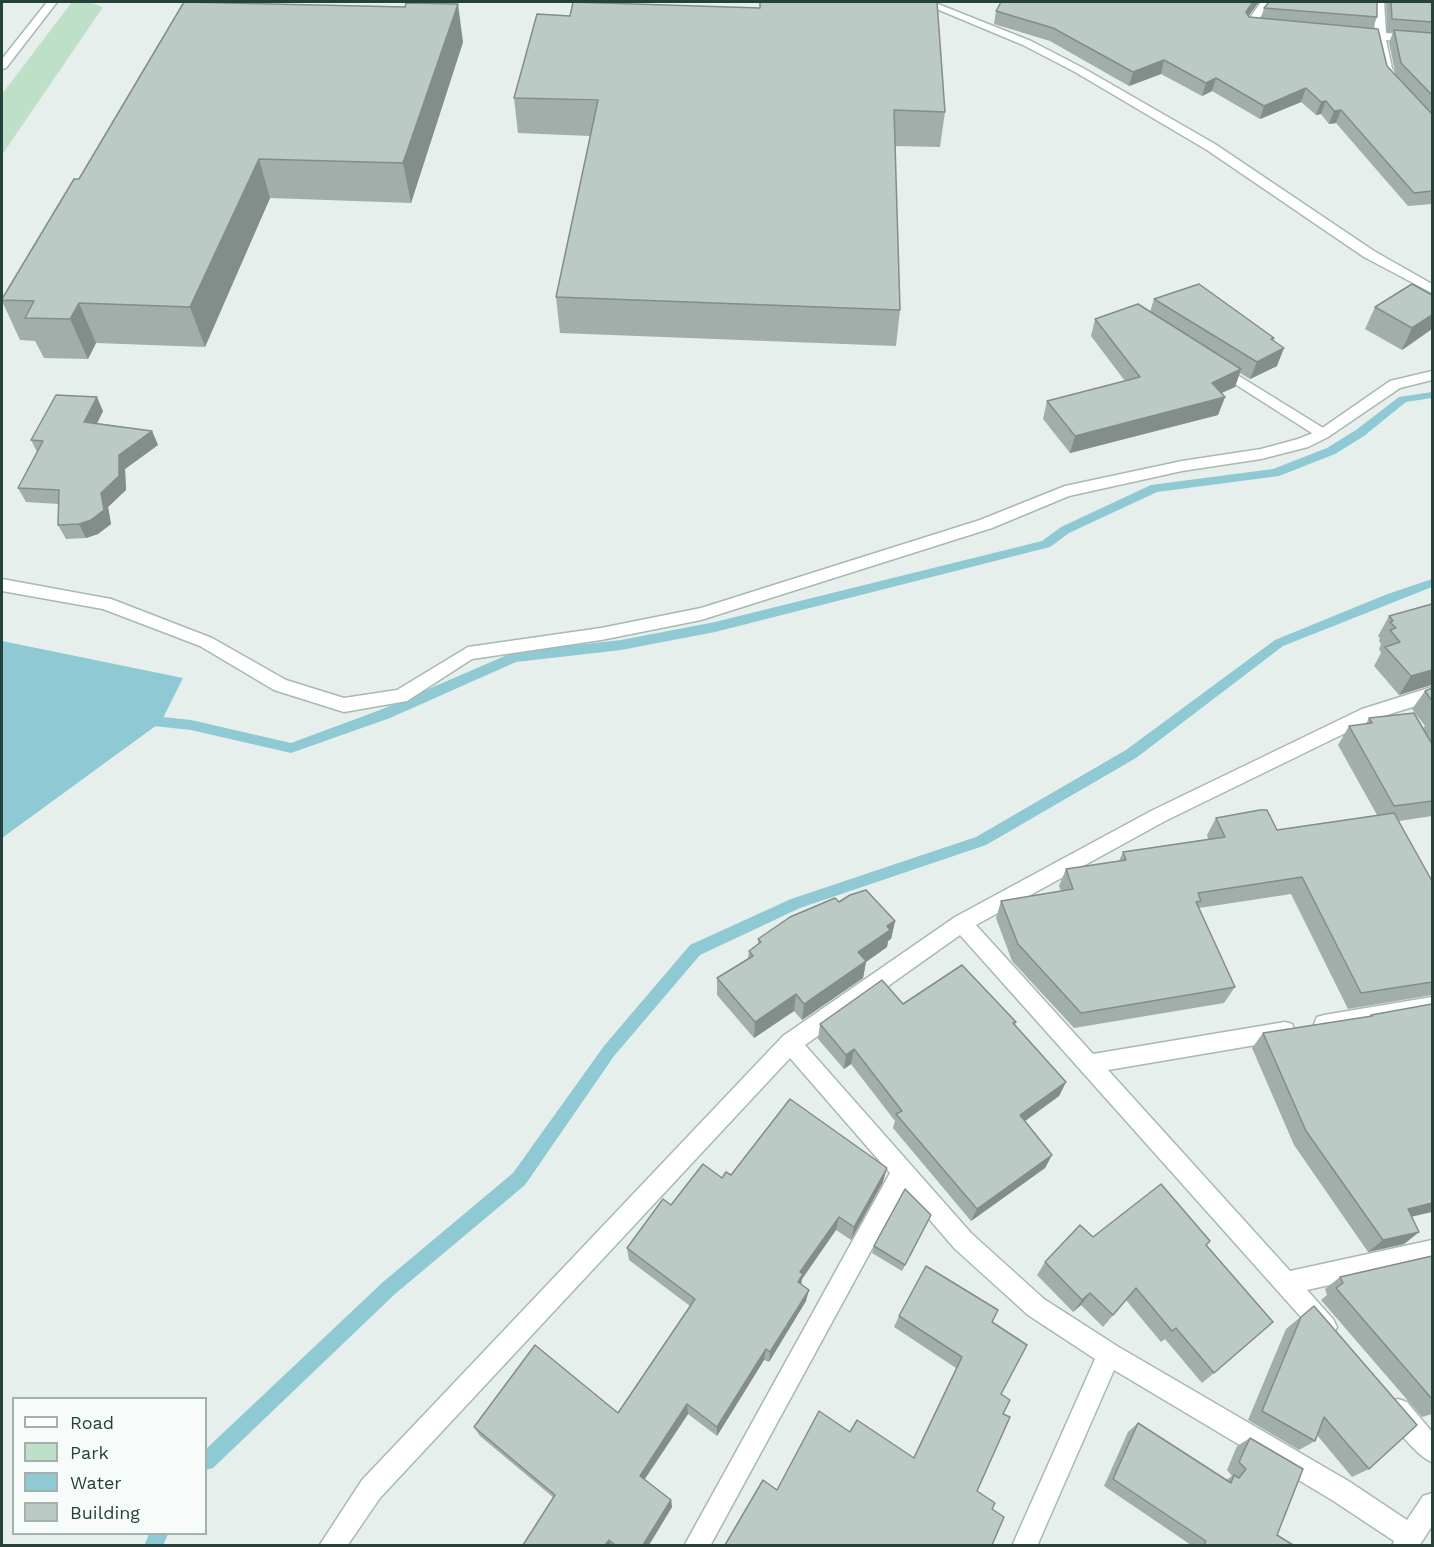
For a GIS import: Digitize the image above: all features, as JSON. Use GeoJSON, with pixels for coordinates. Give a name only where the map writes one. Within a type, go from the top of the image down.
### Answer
{"type":"FeatureCollection","features":[{"type":"Feature","properties":{"kind":"street"},"geometry":{"type":"LineString","coordinates":[[2,66],[52,2]]}},
{"type":"Feature","properties":{"kind":"street"},"geometry":{"type":"LineString","coordinates":[[925,2],[1027,43],[1079,70],[1211,147],[1369,254],[1432,289]]}},
{"type":"Feature","properties":{"kind":"street"},"geometry":{"type":"LineString","coordinates":[[1266,2],[1249,26],[1273,28]]}},
{"type":"Feature","properties":{"kind":"street"},"geometry":{"type":"LineString","coordinates":[[1379,2],[1380,36],[1389,78],[1400,91]]}},
{"type":"Feature","properties":{"kind":"street"},"geometry":{"type":"LineString","coordinates":[[1344,33],[1432,41]]}},
{"type":"Feature","properties":{"kind":"street"},"geometry":{"type":"LineString","coordinates":[[1205,358],[1323,434]]}},
{"type":"Feature","properties":{"kind":"street"},"geometry":{"type":"LineString","coordinates":[[2,585],[105,603],[206,642],[280,686],[344,705],[401,696],[468,653],[601,634],[701,614],[986,524],[1065,491],[1303,443],[1323,434],[1395,384],[1432,376]]}},
{"type":"Feature","properties":{"kind":"street"},"geometry":{"type":"LineString","coordinates":[[331,1545],[371,1489],[790,1043],[962,923],[1158,816],[1368,714],[1432,694]]}},
{"type":"Feature","properties":{"kind":"street"},"geometry":{"type":"LineString","coordinates":[[1399,705],[1410,724]]}},
{"type":"Feature","properties":{"kind":"street"},"geometry":{"type":"LineString","coordinates":[[962,923],[1341,1345]]}},
{"type":"Feature","properties":{"kind":"street"},"geometry":{"type":"LineString","coordinates":[[1088,1064],[1432,1006]]}},
{"type":"Feature","properties":{"kind":"street"},"geometry":{"type":"LineString","coordinates":[[790,1043],[963,1240],[1036,1307],[1109,1354],[1341,1491],[1407,1540],[1432,1505]]}},
{"type":"Feature","properties":{"kind":"street"},"geometry":{"type":"LineString","coordinates":[[696,1545],[902,1173]]}},
{"type":"Feature","properties":{"kind":"street"},"geometry":{"type":"LineString","coordinates":[[1287,1283],[1432,1251]]}},
{"type":"Feature","properties":{"kind":"street"},"geometry":{"type":"LineString","coordinates":[[1024,1545],[1109,1354]]}},
{"type":"Feature","properties":{"kind":"street"},"geometry":{"type":"LineString","coordinates":[[1387,1398],[1432,1450]]}},
{"type":"Feature","properties":{"kind":"green space"},"geometry":{"type":"Polygon","coordinates":[[[72,2],[88,2],[103,7],[2,155],[2,94],[72,2]]]}},
{"type":"Feature","properties":{"kind":"water"},"geometry":{"type":"Polygon","coordinates":[[[2,641],[183,678],[161,722],[2,838],[2,641]]]}},
{"type":"Feature","properties":{"kind":"building"},"geometry":{"type":"Polygon","coordinates":[[[184,2],[405,7],[406,3],[458,4],[403,163],[259,159],[190,307],[79,303],[70,319],[25,318],[34,301],[2,299],[74,179],[79,179],[184,2]]]}},
{"type":"Feature","properties":{"kind":"building"},"geometry":{"type":"Polygon","coordinates":[[[573,2],[760,8],[760,2],[937,2],[945,112],[894,110],[900,310],[556,297],[598,100],[514,98],[537,14],[570,16],[573,2]]]}},
{"type":"Feature","properties":{"kind":"building"},"geometry":{"type":"Polygon","coordinates":[[[1001,2],[1253,2],[1246,12],[1249,17],[1378,29],[1387,66],[1432,114],[1432,191],[1414,193],[1341,110],[1334,111],[1326,101],[1321,102],[1306,88],[1264,106],[1216,78],[1206,83],[1164,60],[1133,72],[1053,28],[996,11],[1001,2]]]}},
{"type":"Feature","properties":{"kind":"building"},"geometry":{"type":"Polygon","coordinates":[[[1269,2],[1377,2],[1377,17],[1264,8],[1269,2]]]}},
{"type":"Feature","properties":{"kind":"building"},"geometry":{"type":"Polygon","coordinates":[[[1391,2],[1432,2],[1432,22],[1392,19],[1391,2]]]}},
{"type":"Feature","properties":{"kind":"building"},"geometry":{"type":"Polygon","coordinates":[[[1394,30],[1432,33],[1432,95],[1401,63],[1394,30]]]}},
{"type":"Feature","properties":{"kind":"building"},"geometry":{"type":"Polygon","coordinates":[[[1199,284],[1274,338],[1271,339],[1284,348],[1257,362],[1154,299],[1199,284]]]}},
{"type":"Feature","properties":{"kind":"building"},"geometry":{"type":"Polygon","coordinates":[[[1412,284],[1432,295],[1432,315],[1412,328],[1375,307],[1412,284]]]}},
{"type":"Feature","properties":{"kind":"building"},"geometry":{"type":"Polygon","coordinates":[[[1138,304],[1241,369],[1212,383],[1225,397],[1075,436],[1047,401],[1140,377],[1095,319],[1138,304]]]}},
{"type":"Feature","properties":{"kind":"building"},"geometry":{"type":"Polygon","coordinates":[[[56,395],[97,397],[84,422],[152,431],[119,455],[119,476],[101,493],[104,510],[91,520],[79,524],[58,525],[59,490],[18,488],[43,441],[31,440],[56,395]]]}},
{"type":"Feature","properties":{"kind":"building"},"geometry":{"type":"Polygon","coordinates":[[[1432,604],[1432,670],[1411,676],[1385,647],[1400,642],[1390,630],[1396,628],[1390,622],[1393,621],[1389,616],[1432,604]]]}},
{"type":"Feature","properties":{"kind":"building"},"geometry":{"type":"Polygon","coordinates":[[[1432,688],[1432,701],[1425,691],[1432,688]]]}},
{"type":"Feature","properties":{"kind":"building"},"geometry":{"type":"Polygon","coordinates":[[[1414,713],[1432,744],[1432,801],[1394,806],[1349,726],[1372,723],[1369,718],[1414,713]]]}},
{"type":"Feature","properties":{"kind":"building"},"geometry":{"type":"Polygon","coordinates":[[[1267,810],[1277,830],[1394,813],[1432,881],[1432,982],[1361,993],[1302,877],[1198,893],[1201,901],[1196,902],[1235,987],[1081,1013],[1018,944],[1001,901],[1073,889],[1066,869],[1126,860],[1123,852],[1225,837],[1216,818],[1267,810]]]}},
{"type":"Feature","properties":{"kind":"building"},"geometry":{"type":"Polygon","coordinates":[[[866,890],[895,921],[887,926],[890,930],[858,952],[866,961],[804,1004],[796,994],[755,1022],[717,978],[753,956],[749,951],[761,942],[758,939],[790,917],[835,898],[839,902],[850,895],[866,890]]]}},
{"type":"Feature","properties":{"kind":"building"},"geometry":{"type":"Polygon","coordinates":[[[962,965],[1016,1022],[1013,1023],[1066,1082],[1020,1115],[1052,1155],[977,1209],[896,1114],[902,1111],[854,1049],[846,1055],[820,1024],[882,980],[903,1004],[962,965]]]}},
{"type":"Feature","properties":{"kind":"building"},"geometry":{"type":"Polygon","coordinates":[[[1432,1004],[1432,1203],[1408,1209],[1419,1232],[1383,1240],[1306,1131],[1263,1033],[1432,1004]]]}},
{"type":"Feature","properties":{"kind":"building"},"geometry":{"type":"Polygon","coordinates":[[[790,1099],[887,1168],[854,1227],[839,1217],[800,1272],[803,1274],[798,1282],[809,1290],[770,1352],[766,1349],[717,1427],[687,1404],[640,1476],[671,1500],[643,1545],[615,1545],[609,1540],[605,1545],[523,1545],[555,1495],[474,1427],[535,1345],[618,1413],[695,1299],[627,1248],[663,1199],[671,1205],[703,1164],[722,1178],[726,1172],[731,1175],[790,1099]]]}},
{"type":"Feature","properties":{"kind":"building"},"geometry":{"type":"Polygon","coordinates":[[[1161,1184],[1210,1241],[1206,1245],[1273,1322],[1214,1373],[1176,1328],[1172,1331],[1136,1288],[1113,1315],[1090,1293],[1082,1300],[1045,1262],[1080,1225],[1093,1237],[1161,1184]]]}},
{"type":"Feature","properties":{"kind":"building"},"geometry":{"type":"Polygon","coordinates":[[[905,1189],[931,1215],[905,1265],[874,1246],[905,1189]]]}},
{"type":"Feature","properties":{"kind":"building"},"geometry":{"type":"Polygon","coordinates":[[[1432,1256],[1432,1399],[1336,1288],[1343,1283],[1340,1277],[1432,1256]]]}},
{"type":"Feature","properties":{"kind":"building"},"geometry":{"type":"Polygon","coordinates":[[[926,1266],[998,1310],[992,1322],[1027,1345],[1001,1394],[1010,1400],[1003,1414],[1010,1417],[977,1491],[995,1503],[992,1509],[1004,1517],[992,1545],[725,1545],[763,1480],[777,1490],[819,1411],[850,1432],[857,1420],[914,1458],[962,1357],[899,1316],[926,1266]]]}},
{"type":"Feature","properties":{"kind":"building"},"geometry":{"type":"Polygon","coordinates":[[[1314,1306],[1417,1425],[1369,1469],[1324,1417],[1315,1441],[1262,1411],[1301,1317],[1314,1306]]]}},
{"type":"Feature","properties":{"kind":"building"},"geometry":{"type":"Polygon","coordinates":[[[1138,1423],[1231,1483],[1234,1475],[1239,1478],[1246,1469],[1239,1462],[1250,1438],[1303,1469],[1277,1535],[1293,1545],[1204,1545],[1206,1541],[1113,1479],[1138,1423]]]}},
{"type":"Feature","properties":{"kind":"waterway"},"geometry":{"type":"LineString","coordinates":[[144,720],[191,725],[291,748],[385,714],[514,657],[621,645],[715,627],[1046,544],[1065,530],[1155,488],[1275,473],[1331,451],[1360,433],[1403,399],[1432,395]]}},
{"type":"Feature","properties":{"kind":"waterway"},"geometry":{"type":"LineString","coordinates":[[207,1460],[389,1288],[519,1179],[609,1051],[695,950],[796,903],[981,841],[1131,754],[1279,643],[1432,583]]}},
{"type":"Feature","properties":{"kind":"waterway"},"geometry":{"type":"LineString","coordinates":[[153,1546],[158,1535]]}}]}
